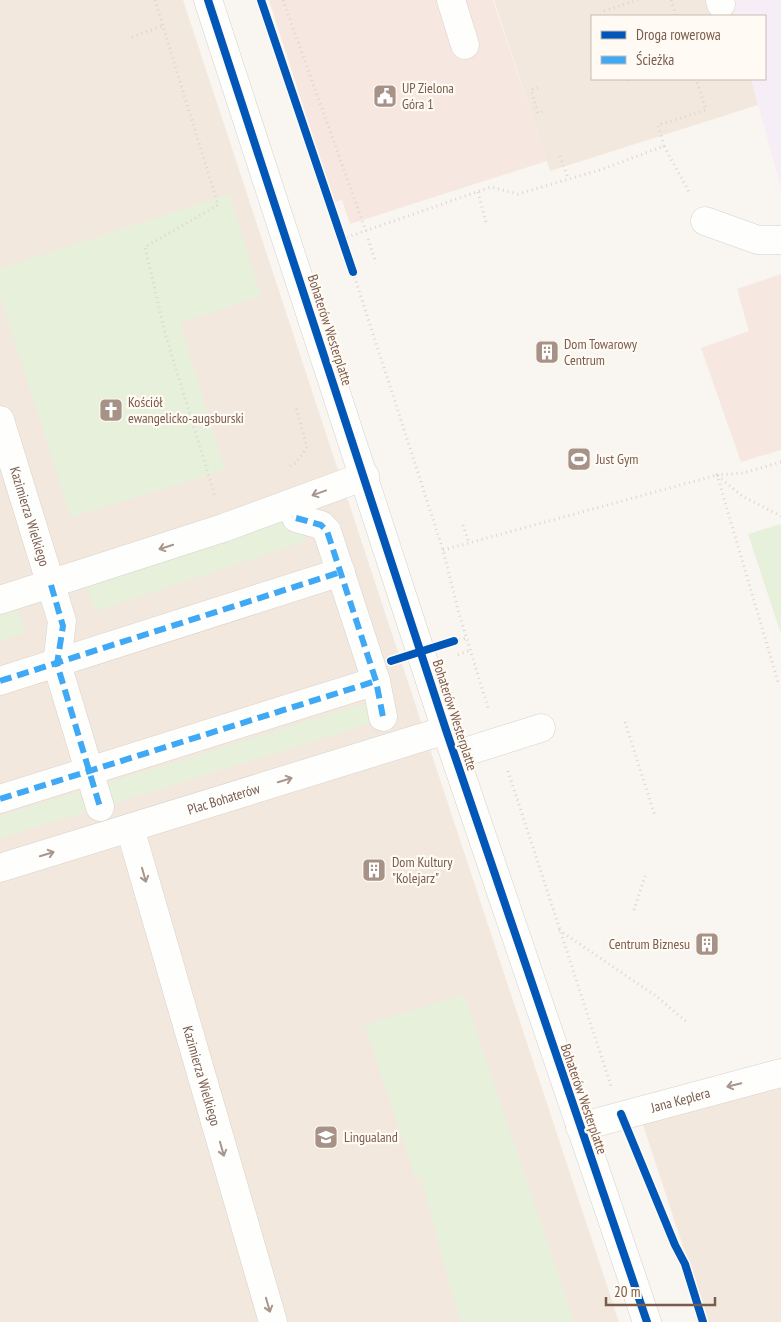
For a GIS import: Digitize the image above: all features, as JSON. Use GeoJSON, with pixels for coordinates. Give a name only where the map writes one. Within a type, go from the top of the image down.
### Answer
{"type":"FeatureCollection","features":[{"type":"Feature","properties":{"kind":"street","name":"Bohaterów Westerplatte"},"geometry":{"type":"LineString","coordinates":[[208,0],[451,743],[647,1322]]}},
{"type":"Feature","properties":{"kind":"street"},"geometry":{"type":"LineString","coordinates":[[451,0],[465,45]]}},
{"type":"Feature","properties":{"kind":"street"},"geometry":{"type":"LineString","coordinates":[[705,221],[758,240],[781,240]]}},
{"type":"Feature","properties":{"kind":"street","name":"Kazimierza Wielkiego"},"geometry":{"type":"LineString","coordinates":[[0,420],[62,626],[57,664]]}},
{"type":"Feature","properties":{"kind":"street"},"geometry":{"type":"LineString","coordinates":[[0,600],[223,528],[365,476]]}},
{"type":"Feature","properties":{"kind":"street"},"geometry":{"type":"LineString","coordinates":[[296,518],[321,525],[327,531],[376,681],[383,717]]}},
{"type":"Feature","properties":{"kind":"street"},"geometry":{"type":"LineString","coordinates":[[0,681],[341,572]]}},
{"type":"Feature","properties":{"kind":"street"},"geometry":{"type":"LineString","coordinates":[[57,664],[100,807]]}},
{"type":"Feature","properties":{"kind":"street"},"geometry":{"type":"LineString","coordinates":[[0,800],[376,681]]}},
{"type":"Feature","properties":{"kind":"street","name":"Plac Bohaterów"},"geometry":{"type":"LineString","coordinates":[[0,868],[130,828],[451,743],[499,740],[541,728]]}},
{"type":"Feature","properties":{"kind":"street","name":"Kazimierza Wielkiego"},"geometry":{"type":"LineString","coordinates":[[130,828],[272,1322]]}},
{"type":"Feature","properties":{"kind":"street","name":"Jana Keplera"},"geometry":{"type":"LineString","coordinates":[[580,1126],[781,1073]]}},
{"type":"Feature","properties":{"kind":"path"},"geometry":{"type":"LineString","coordinates":[[155,0],[218,205],[145,246],[165,333],[214,496],[223,493]]}},
{"type":"Feature","properties":{"kind":"path"},"geometry":{"type":"LineString","coordinates":[[283,0],[366,231]]}},
{"type":"Feature","properties":{"kind":"path"},"geometry":{"type":"LineString","coordinates":[[604,11],[638,0]]}},
{"type":"Feature","properties":{"kind":"path"},"geometry":{"type":"LineString","coordinates":[[671,0],[676,15]]}},
{"type":"Feature","properties":{"kind":"path"},"geometry":{"type":"LineString","coordinates":[[132,37],[162,26]]}},
{"type":"Feature","properties":{"kind":"path"},"geometry":{"type":"LineString","coordinates":[[696,80],[706,110],[658,125],[664,146],[705,221]]}},
{"type":"Feature","properties":{"kind":"path"},"geometry":{"type":"LineString","coordinates":[[538,88],[530,90],[538,113],[545,111]]}},
{"type":"Feature","properties":{"kind":"path"},"geometry":{"type":"LineString","coordinates":[[342,239],[491,187],[518,194],[603,169],[664,146]]}},
{"type":"Feature","properties":{"kind":"path"},"geometry":{"type":"LineString","coordinates":[[560,156],[568,178]]}},
{"type":"Feature","properties":{"kind":"path"},"geometry":{"type":"LineString","coordinates":[[478,192],[486,222]]}},
{"type":"Feature","properties":{"kind":"path"},"geometry":{"type":"LineString","coordinates":[[368,239],[376,262]]}},
{"type":"Feature","properties":{"kind":"path"},"geometry":{"type":"LineString","coordinates":[[353,272],[444,550],[470,650],[558,930],[599,1056],[621,1114]]}},
{"type":"Feature","properties":{"kind":"path"},"geometry":{"type":"LineString","coordinates":[[285,470],[296,463],[307,446],[296,408]]}},
{"type":"Feature","properties":{"kind":"path"},"geometry":{"type":"LineString","coordinates":[[444,550],[718,475],[743,473],[781,462]]}},
{"type":"Feature","properties":{"kind":"path"},"geometry":{"type":"LineString","coordinates":[[718,475],[742,496],[781,516]]}},
{"type":"Feature","properties":{"kind":"path"},"geometry":{"type":"LineString","coordinates":[[718,475],[778,682],[781,683]]}},
{"type":"Feature","properties":{"kind":"path"},"geometry":{"type":"LineString","coordinates":[[463,525],[469,543]]}},
{"type":"Feature","properties":{"kind":"path"},"geometry":{"type":"LineString","coordinates":[[421,652],[467,638]]}},
{"type":"Feature","properties":{"kind":"path"},"geometry":{"type":"LineString","coordinates":[[458,655],[470,650]]}},
{"type":"Feature","properties":{"kind":"path"},"geometry":{"type":"LineString","coordinates":[[625,722],[655,816]]}},
{"type":"Feature","properties":{"kind":"path"},"geometry":{"type":"LineString","coordinates":[[634,910],[645,876]]}},
{"type":"Feature","properties":{"kind":"path"},"geometry":{"type":"LineString","coordinates":[[558,930],[656,996],[688,1023]]}},
{"type":"Feature","properties":{"kind":"shaded area"},"geometry":{"type":"Polygon","coordinates":[[[0,0],[183,0],[619,1322],[0,1322],[0,0]]]}},
{"type":"Feature","properties":{"kind":"shaded area"},"geometry":{"type":"Polygon","coordinates":[[[269,0],[493,0],[547,161],[350,224],[342,200],[334,202],[269,0]]]}},
{"type":"Feature","properties":{"kind":"shaded area"},"geometry":{"type":"Polygon","coordinates":[[[494,0],[730,0],[734,15],[591,15],[591,80],[751,80],[758,105],[550,171],[494,0]]]}},
{"type":"Feature","properties":{"kind":"shaded area"},"geometry":{"type":"Polygon","coordinates":[[[739,0],[781,0],[781,188],[751,80],[766,80],[766,15],[734,15],[731,2],[739,0]]]}},
{"type":"Feature","properties":{"kind":"shaded area"},"geometry":{"type":"Polygon","coordinates":[[[781,274],[781,450],[741,462],[701,348],[749,331],[737,289],[781,274]]]}},
{"type":"Feature","properties":{"kind":"shaded area"},"geometry":{"type":"Polygon","coordinates":[[[781,1086],[781,1322],[708,1322],[641,1119],[781,1086]]]}},
{"type":"Feature","properties":{"kind":"green space"},"geometry":{"type":"Polygon","coordinates":[[[229,194],[261,296],[180,323],[225,470],[71,517],[0,295],[0,269],[229,194]]]}},
{"type":"Feature","properties":{"kind":"green space"},"geometry":{"type":"Polygon","coordinates":[[[284,521],[289,533],[302,528],[306,541],[95,611],[87,586],[284,521]]]}},
{"type":"Feature","properties":{"kind":"green space"},"geometry":{"type":"Polygon","coordinates":[[[781,524],[781,634],[748,534],[781,524]]]}},
{"type":"Feature","properties":{"kind":"green space"},"geometry":{"type":"Polygon","coordinates":[[[18,608],[25,633],[0,641],[0,614],[18,608]]]}},
{"type":"Feature","properties":{"kind":"green space"},"geometry":{"type":"Polygon","coordinates":[[[369,702],[375,722],[105,806],[98,786],[369,702]]]}},
{"type":"Feature","properties":{"kind":"green space"},"geometry":{"type":"Polygon","coordinates":[[[89,789],[95,809],[0,838],[0,816],[89,789]]]}},
{"type":"Feature","properties":{"kind":"green space"},"geometry":{"type":"Polygon","coordinates":[[[464,995],[574,1322],[460,1322],[421,1177],[416,1178],[365,1025],[464,995]]]}},
{"type":"Feature","properties":{"kind":"marked path"},"geometry":{"type":"LineString","coordinates":[[296,518],[321,525],[327,531],[376,681],[383,717]]}},
{"type":"Feature","properties":{"kind":"marked path"},"geometry":{"type":"LineString","coordinates":[[0,681],[341,572]]}},
{"type":"Feature","properties":{"kind":"marked path"},"geometry":{"type":"LineString","coordinates":[[51,585],[63,626],[57,664],[100,807]]}},
{"type":"Feature","properties":{"kind":"marked path"},"geometry":{"type":"LineString","coordinates":[[0,799],[376,681]]}},
{"type":"Feature","properties":{"kind":"cycle path"},"geometry":{"type":"LineString","coordinates":[[208,0],[446,730],[647,1322]]}},
{"type":"Feature","properties":{"kind":"cycle path"},"geometry":{"type":"LineString","coordinates":[[261,0],[353,272]]}},
{"type":"Feature","properties":{"kind":"cycle path"},"geometry":{"type":"LineString","coordinates":[[391,661],[454,641]]}},
{"type":"Feature","properties":{"kind":"cycle path"},"geometry":{"type":"LineString","coordinates":[[621,1114],[675,1245],[685,1264],[703,1322]]}},
{"type":"Feature","properties":{"kind":"place","name":"UP Zielona Góra 1"},"geometry":{"type":"Point","coordinates":[385,96]}},
{"type":"Feature","properties":{"kind":"place","name":"Dom Towarowy Centrum"},"geometry":{"type":"Point","coordinates":[547,352]}},
{"type":"Feature","properties":{"kind":"place","name":"Kościół ewangelicko-augsburski"},"geometry":{"type":"Point","coordinates":[111,410]}},
{"type":"Feature","properties":{"kind":"place","name":"Just Gym"},"geometry":{"type":"Point","coordinates":[579,459]}},
{"type":"Feature","properties":{"kind":"place","name":"Dom Kultury \"Kolejarz\""},"geometry":{"type":"Point","coordinates":[374,870]}},
{"type":"Feature","properties":{"kind":"place","name":"Centrum Biznesu"},"geometry":{"type":"Point","coordinates":[707,944]}},
{"type":"Feature","properties":{"kind":"place","name":"Lingualand"},"geometry":{"type":"Point","coordinates":[326,1137]}}]}
